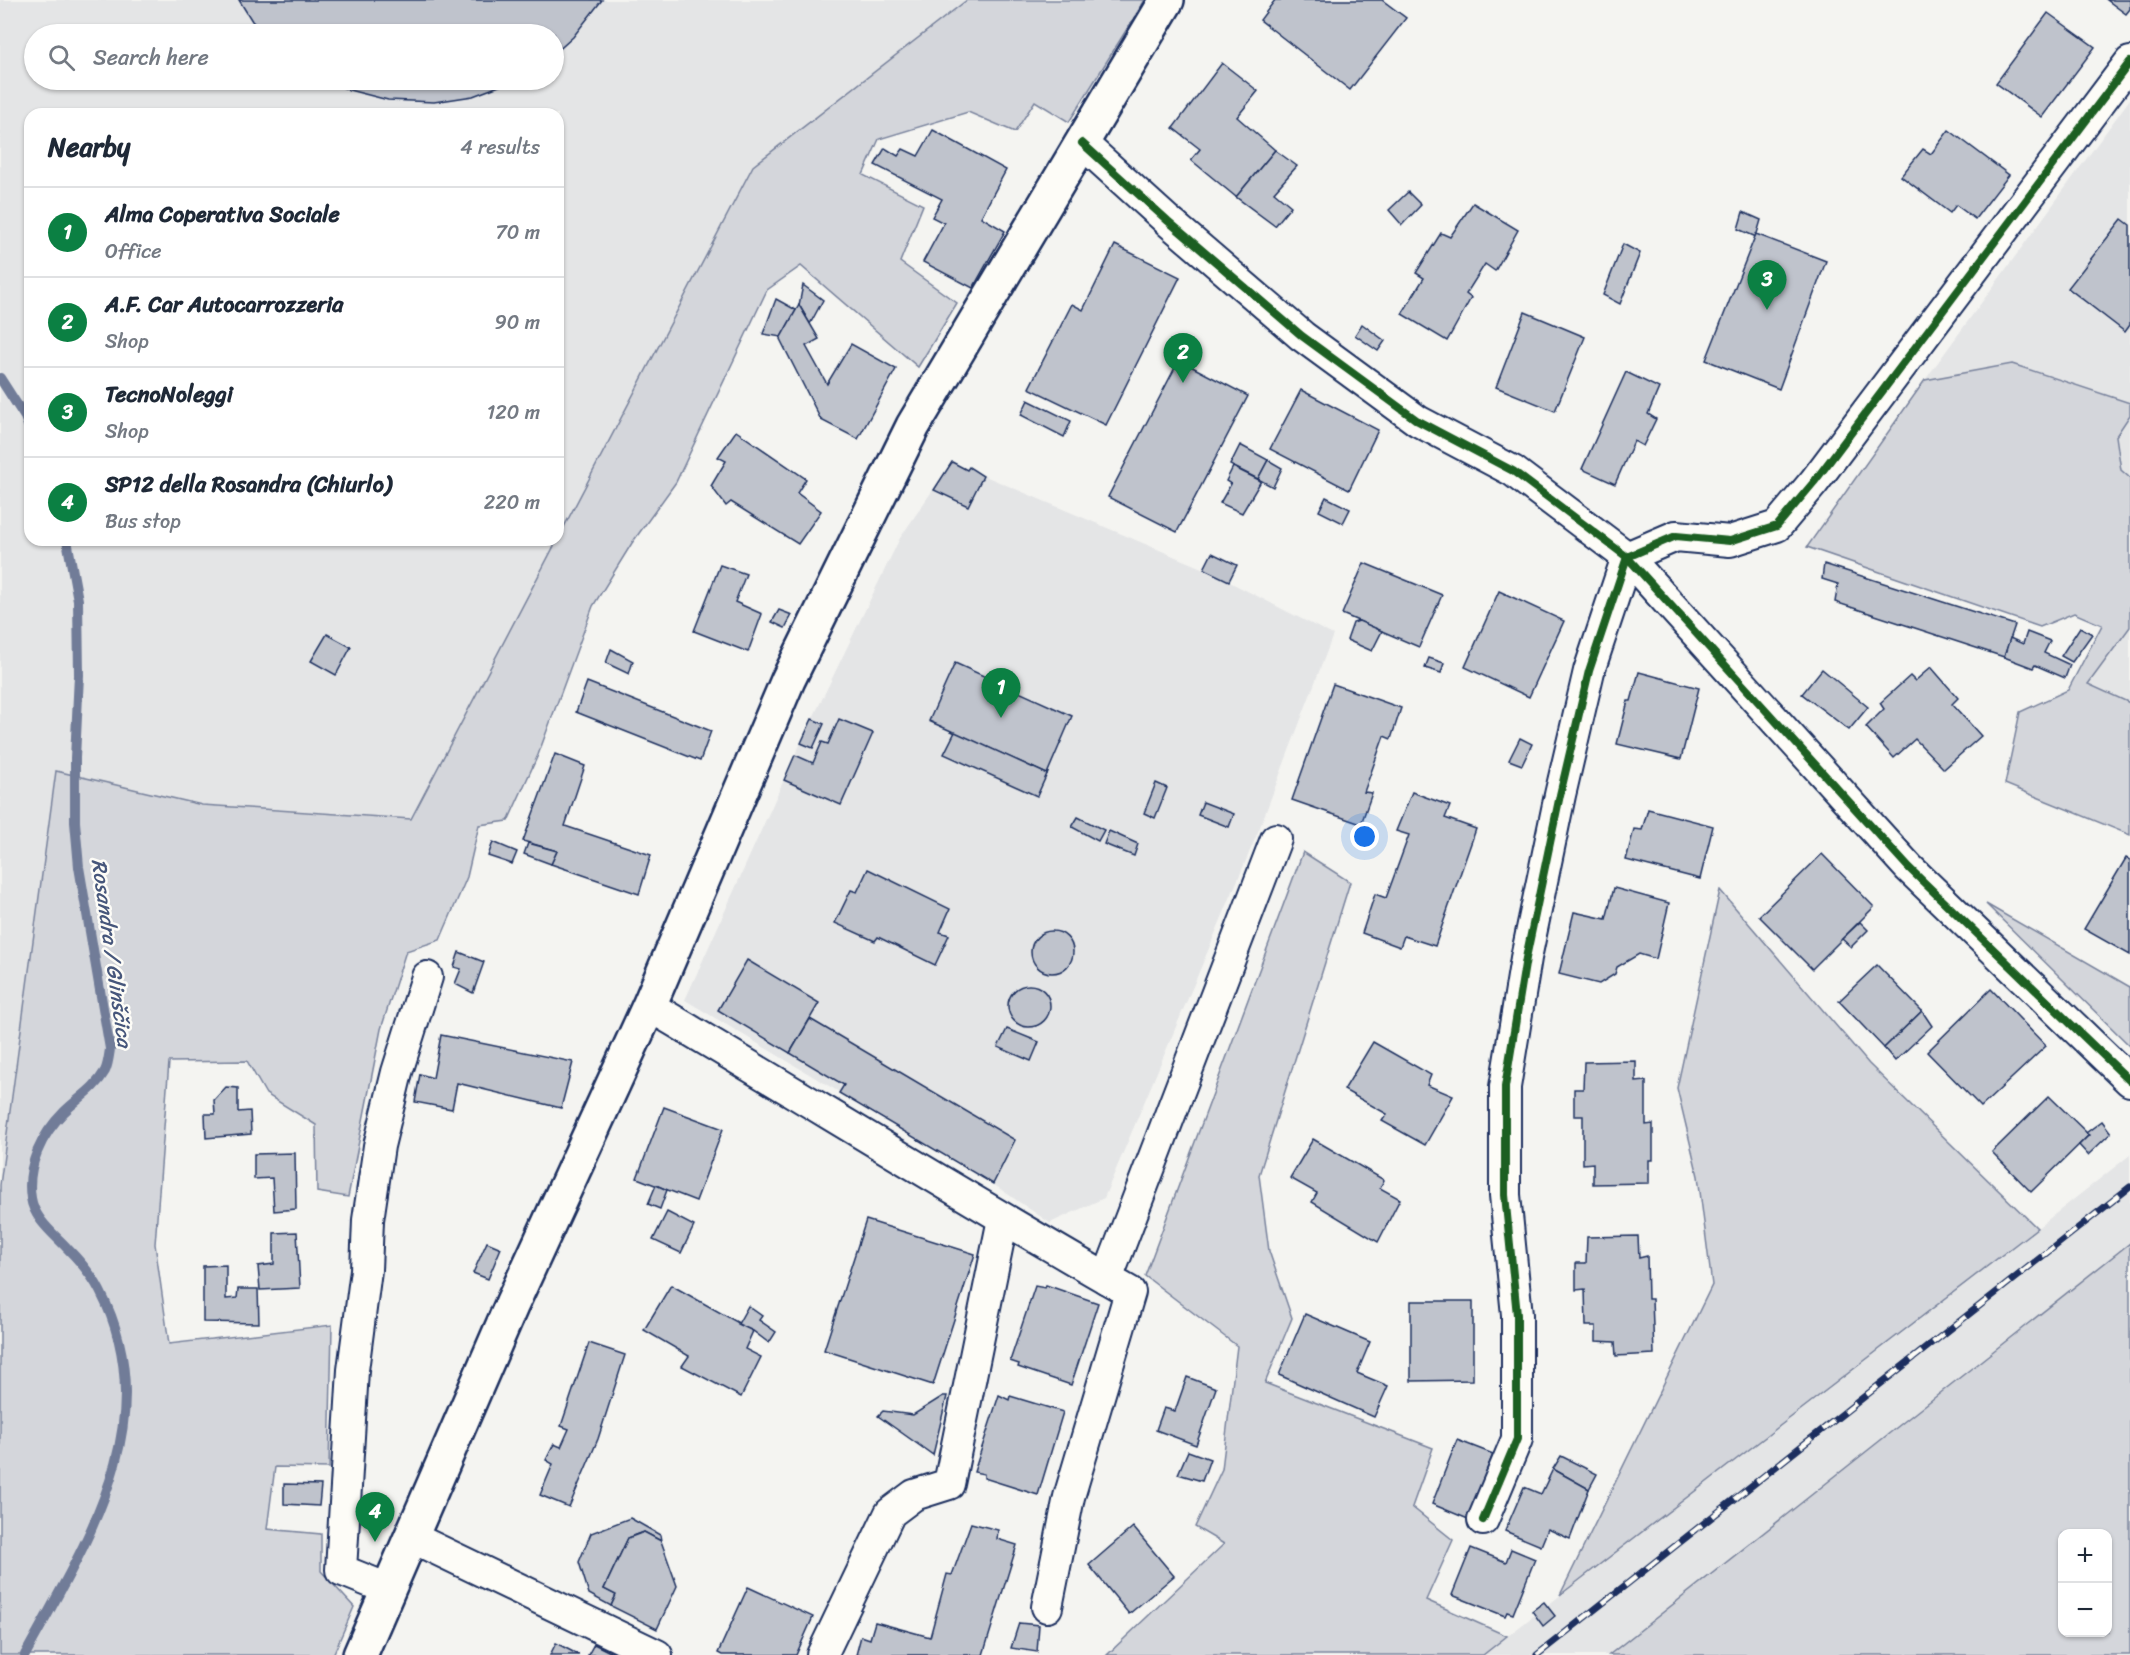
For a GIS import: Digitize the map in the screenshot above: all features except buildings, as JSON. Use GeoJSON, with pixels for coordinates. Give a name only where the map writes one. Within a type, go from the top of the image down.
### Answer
{"type":"FeatureCollection","features":[{"type":"Feature","properties":{"kind":"main road"},"geometry":{"type":"LineString","coordinates":[[360,1655],[512,1304],[650,1006],[788,680],[913,426],[1167,0]]}},
{"type":"Feature","properties":{"kind":"street"},"geometry":{"type":"LineString","coordinates":[[1483,1520],[1517,1439],[1516,1315],[1505,1195],[1505,1087],[1526,958],[1560,795],[1589,671],[1627,557],[1676,536],[1730,541],[1777,526],[1814,482],[2130,62]]}},
{"type":"Feature","properties":{"kind":"street"},"geometry":{"type":"LineString","coordinates":[[1082,143],[1168,221],[1302,336],[1418,421],[1513,471],[1627,557],[1909,868],[2130,1081]]}},
{"type":"Feature","properties":{"kind":"street"},"geometry":{"type":"LineString","coordinates":[[1107,1279],[1276,839]]}},
{"type":"Feature","properties":{"kind":"street"},"geometry":{"type":"LineString","coordinates":[[388,1589],[341,1570],[351,1393],[366,1270],[368,1220],[379,1146],[397,1072],[427,977]]}},
{"type":"Feature","properties":{"kind":"street"},"geometry":{"type":"LineString","coordinates":[[650,1006],[1003,1219],[1130,1292],[1069,1497],[1047,1607]]}},
{"type":"Feature","properties":{"kind":"street"},"geometry":{"type":"LineString","coordinates":[[822,1655],[890,1513],[914,1494],[949,1484],[1003,1219]]}},
{"type":"Feature","properties":{"kind":"street"},"geometry":{"type":"LineString","coordinates":[[411,1538],[657,1655]]}},
{"type":"Feature","properties":{"kind":"shaded area"},"geometry":{"type":"Polygon","coordinates":[[[0,0],[967,0],[754,166],[564,528],[564,108],[24,108],[24,546],[554,546],[411,819],[202,805],[56,771],[0,1185],[0,0]]]}},
{"type":"Feature","properties":{"kind":"shaded area"},"geometry":{"type":"Polygon","coordinates":[[[967,0],[1145,0],[1069,122],[1035,101],[1015,132],[968,112],[879,139],[863,175],[923,205],[900,262],[957,303],[918,367],[801,266],[767,290],[676,482],[632,543],[593,606],[538,755],[508,821],[479,825],[467,877],[440,940],[406,951],[381,1029],[348,1197],[317,1192],[316,1125],[266,1094],[247,1061],[169,1062],[155,1244],[169,1344],[332,1325],[329,1468],[275,1467],[267,1529],[321,1534],[321,1571],[354,1607],[333,1655],[0,1655],[0,1185],[56,771],[202,805],[411,819],[554,546],[564,546],[564,527],[753,166],[967,0]]]}},
{"type":"Feature","properties":{"kind":"shaded area"},"geometry":{"type":"Polygon","coordinates":[[[2130,99],[2130,403],[2012,364],[1925,380],[2130,99]]]}},
{"type":"Feature","properties":{"kind":"shaded area"},"geometry":{"type":"Polygon","coordinates":[[[2012,364],[2130,403],[2130,415],[2116,436],[2121,470],[2130,478],[2130,627],[2088,684],[2130,703],[2130,835],[2005,784],[2020,712],[2068,690],[2102,625],[2074,613],[2040,627],[1807,547],[1925,380],[2012,364]]]}},
{"type":"Feature","properties":{"kind":"shaded area"},"geometry":{"type":"Polygon","coordinates":[[[2130,415],[2130,478],[2121,471],[2116,436],[2130,415]]]}},
{"type":"Feature","properties":{"kind":"shaded area"},"geometry":{"type":"Polygon","coordinates":[[[952,462],[1204,569],[1333,635],[1260,827],[1104,1198],[1050,1223],[993,1184],[685,1000],[795,755],[900,538],[952,462]]]}},
{"type":"Feature","properties":{"kind":"shaded area"},"geometry":{"type":"Polygon","coordinates":[[[2130,627],[2130,703],[2088,684],[2130,627]]]}},
{"type":"Feature","properties":{"kind":"shaded area"},"geometry":{"type":"Polygon","coordinates":[[[1303,852],[1350,882],[1259,1175],[1269,1251],[1292,1318],[1265,1383],[1433,1448],[1412,1507],[1453,1540],[1426,1600],[1507,1636],[1483,1655],[1107,1655],[1224,1544],[1195,1527],[1222,1469],[1237,1346],[1145,1276],[1303,852]]]}},
{"type":"Feature","properties":{"kind":"shaded area"},"geometry":{"type":"Polygon","coordinates":[[[1720,890],[1869,1064],[2037,1228],[1560,1595],[1712,1285],[1698,1176],[1677,1088],[1720,890]]]}},
{"type":"Feature","properties":{"kind":"shaded area"},"geometry":{"type":"Polygon","coordinates":[[[1986,904],[2130,987],[2130,1046],[1986,904]]]}},
{"type":"Feature","properties":{"kind":"shaded area"},"geometry":{"type":"Polygon","coordinates":[[[2130,1155],[2130,1243],[1609,1655],[1483,1655],[1993,1263],[2130,1155]]]}},
{"type":"Feature","properties":{"kind":"shaded area"},"geometry":{"type":"Polygon","coordinates":[[[2130,1243],[2130,1655],[1609,1655],[2130,1243]]]}},
{"type":"Feature","properties":{"kind":"waterway","name":"Rosandra / Glinščica"},"geometry":{"type":"LineString","coordinates":[[0,378],[24,415]]}},
{"type":"Feature","properties":{"kind":"waterway","name":"Rosandra / Glinščica"},"geometry":{"type":"LineString","coordinates":[[25,1655],[93,1525],[110,1479],[122,1433],[125,1387],[119,1339],[100,1291],[81,1263],[40,1219],[33,1206],[30,1186],[33,1163],[43,1140],[64,1112],[101,1077],[107,1066],[110,1049],[79,867],[75,822],[79,675],[78,600],[68,546]]}},
{"type":"Feature","properties":{"kind":"railway"},"geometry":{"type":"LineString","coordinates":[[1537,1655],[2130,1187]]}},
{"type":"Feature","properties":{"kind":"cycle path"},"geometry":{"type":"LineString","coordinates":[[1483,1520],[1517,1439],[1517,1315],[1505,1195],[1505,1087],[1526,958],[1560,795],[1589,671],[1627,557],[1676,536],[1730,541],[1777,526],[1814,482],[2130,62]]}},
{"type":"Feature","properties":{"kind":"cycle path"},"geometry":{"type":"LineString","coordinates":[[1082,143],[1168,221],[1302,336],[1418,421],[1513,471],[1627,557],[1909,868],[2130,1081]]}},
{"type":"Feature","properties":{"kind":"place","name":"TecnoNoleggi"},"geometry":{"type":"Point","coordinates":[1767,310]}},
{"type":"Feature","properties":{"kind":"place","name":"A.F. Car Autocarrozzeria"},"geometry":{"type":"Point","coordinates":[1183,383]}},
{"type":"Feature","properties":{"kind":"place","name":"Alma Coperativa Sociale"},"geometry":{"type":"Point","coordinates":[1001,718]}},
{"type":"Feature","properties":{"kind":"place","name":"SP12 della Rosandra (Chiurlo)"},"geometry":{"type":"Point","coordinates":[375,1542]}}]}
